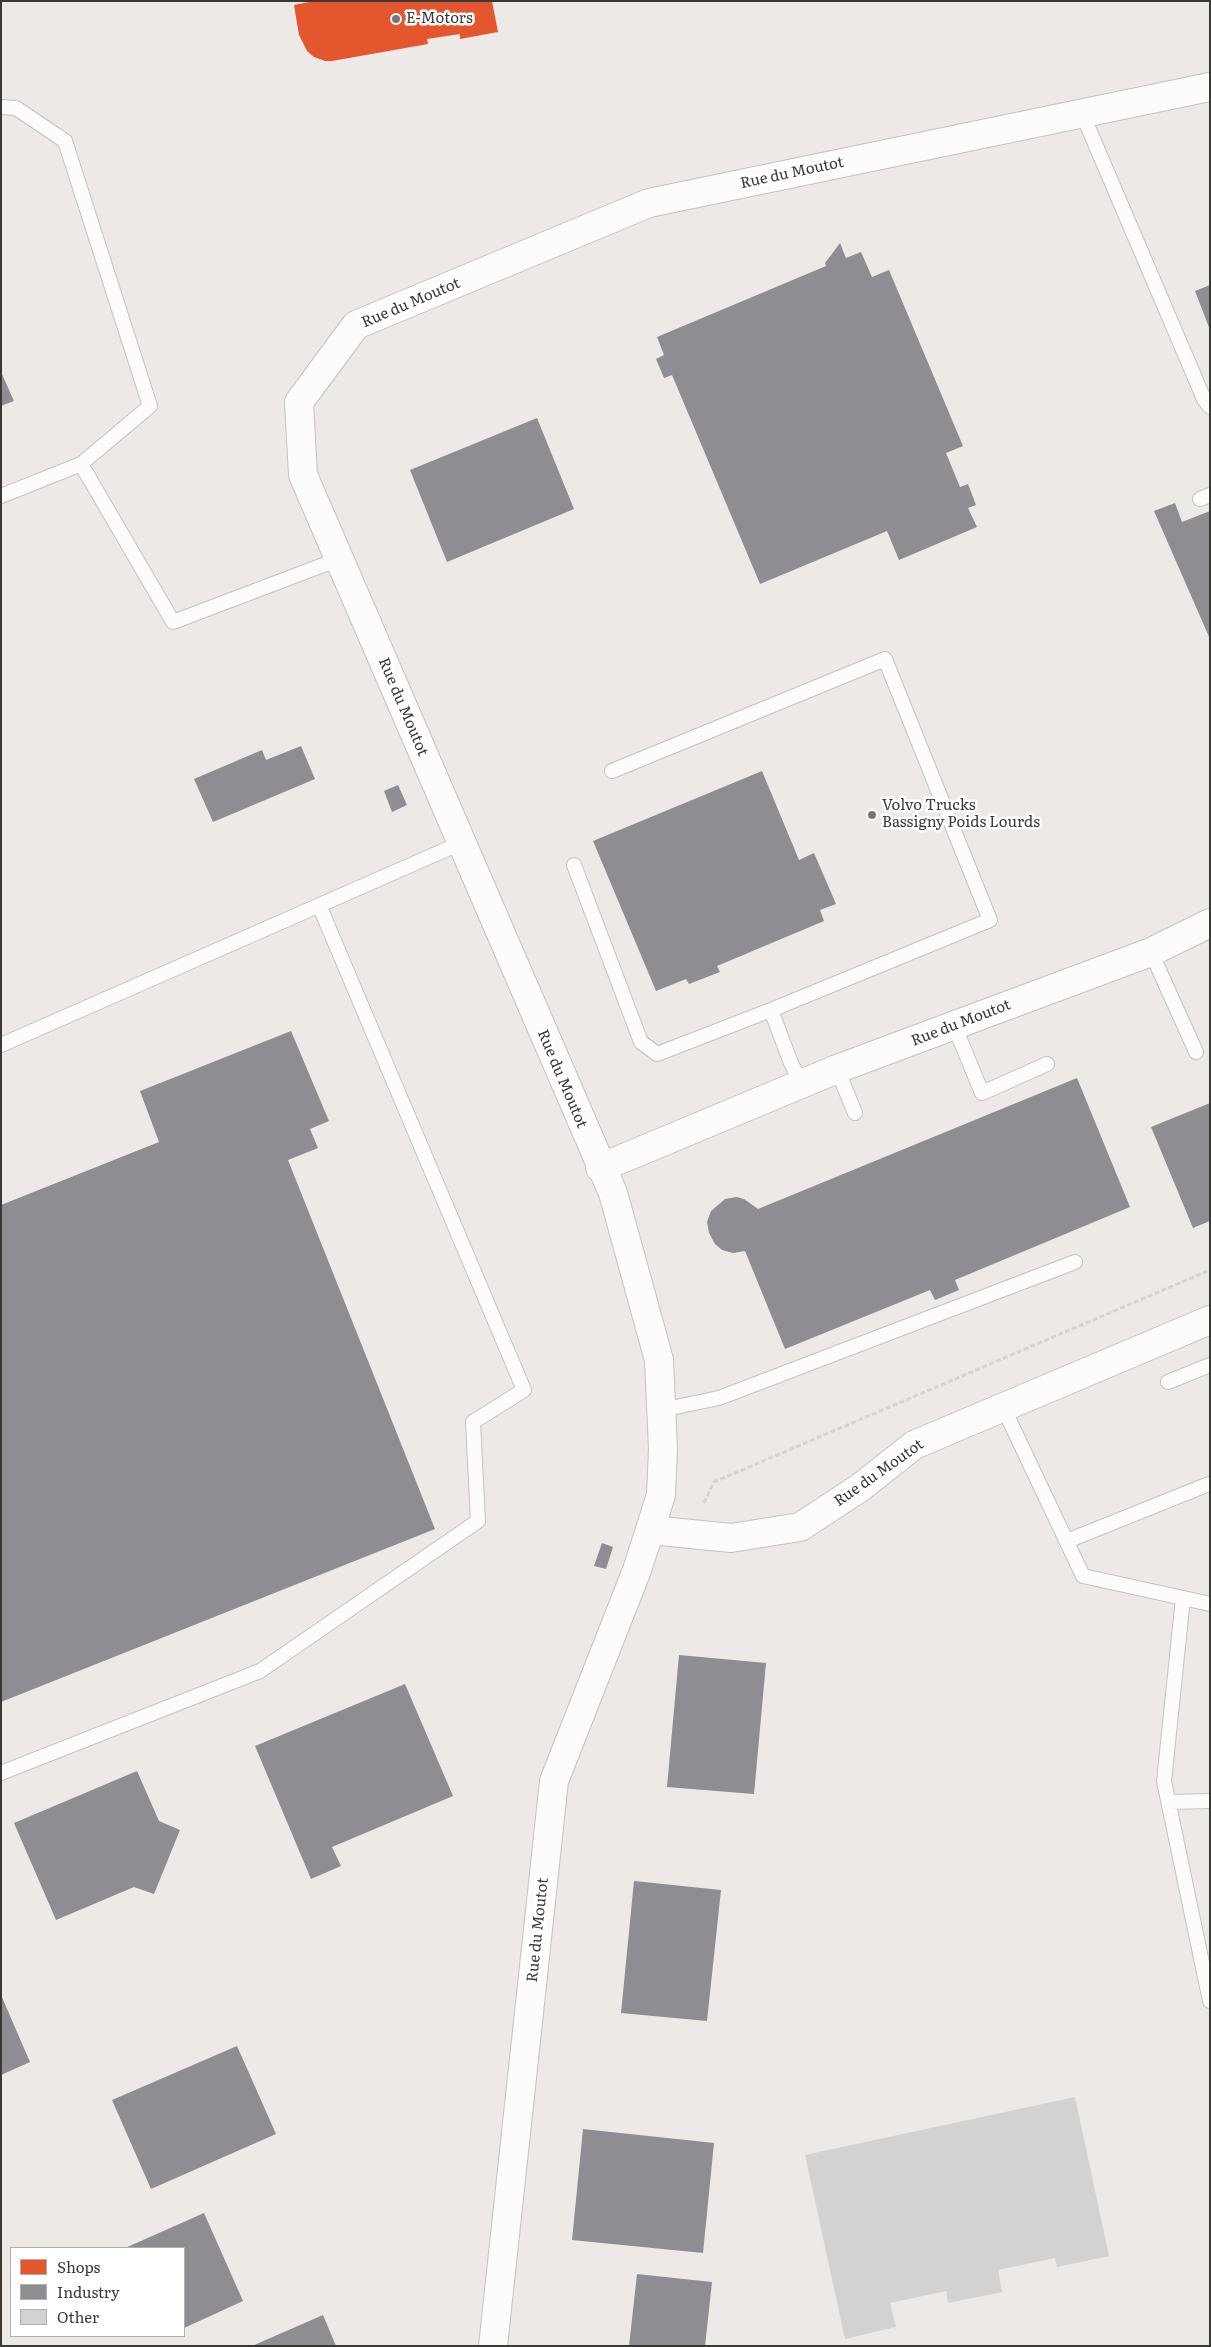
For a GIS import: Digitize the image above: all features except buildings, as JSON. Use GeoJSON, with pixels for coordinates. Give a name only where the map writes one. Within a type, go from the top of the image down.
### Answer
{"type":"FeatureCollection","features":[{"type":"Feature","properties":{"kind":"street","name":"Rue du Moutot"},"geometry":{"type":"LineString","coordinates":[[493,2346],[554,1781],[651,1530],[661,1495],[663,1449],[659,1360],[613,1193],[600,1168],[303,475],[299,402],[356,326],[649,203],[1210,88]]}},
{"type":"Feature","properties":{"kind":"street","name":"Rue du Moutot"},"geometry":{"type":"LineString","coordinates":[[600,1168],[837,1069],[1151,952],[1210,923]]}},
{"type":"Feature","properties":{"kind":"street","name":"Rue du Moutot"},"geometry":{"type":"LineString","coordinates":[[651,1530],[731,1538],[800,1526],[861,1487],[914,1445],[1210,1320]]}},
{"type":"Feature","properties":{"kind":"lane"},"geometry":{"type":"LineString","coordinates":[[1,107],[16,108],[65,141],[150,406],[81,464],[1,496]]}},
{"type":"Feature","properties":{"kind":"lane"},"geometry":{"type":"LineString","coordinates":[[1082,113],[1204,399],[1210,407]]}},
{"type":"Feature","properties":{"kind":"lane"},"geometry":{"type":"LineString","coordinates":[[81,464],[174,622],[339,559]]}},
{"type":"Feature","properties":{"kind":"lane"},"geometry":{"type":"LineString","coordinates":[[574,865],[641,1042],[657,1054],[771,1010],[990,920],[885,659],[612,771]]}},
{"type":"Feature","properties":{"kind":"lane"},"geometry":{"type":"LineString","coordinates":[[1,1045],[461,843]]}},
{"type":"Feature","properties":{"kind":"lane"},"geometry":{"type":"LineString","coordinates":[[1,1773],[260,1671],[478,1521],[473,1422],[524,1390],[319,905]]}},
{"type":"Feature","properties":{"kind":"lane"},"geometry":{"type":"LineString","coordinates":[[1151,952],[1196,1052]]}},
{"type":"Feature","properties":{"kind":"lane"},"geometry":{"type":"LineString","coordinates":[[771,1010],[790,1063],[802,1084]]}},
{"type":"Feature","properties":{"kind":"lane"},"geometry":{"type":"LineString","coordinates":[[954,1026],[982,1093],[1047,1064]]}},
{"type":"Feature","properties":{"kind":"lane"},"geometry":{"type":"LineString","coordinates":[[837,1069],[855,1113]]}},
{"type":"Feature","properties":{"kind":"lane"},"geometry":{"type":"LineString","coordinates":[[661,1410],[719,1398],[1075,1262]]}},
{"type":"Feature","properties":{"kind":"lane"},"geometry":{"type":"LineString","coordinates":[[1168,1382],[1210,1365]]}},
{"type":"Feature","properties":{"kind":"lane"},"geometry":{"type":"LineString","coordinates":[[1003,1407],[1083,1576],[1210,1604]]}},
{"type":"Feature","properties":{"kind":"lane"},"geometry":{"type":"LineString","coordinates":[[1067,1542],[1209,1484]]}},
{"type":"Feature","properties":{"kind":"lane"},"geometry":{"type":"LineString","coordinates":[[1183,1598],[1164,1781],[1209,1991]]}},
{"type":"Feature","properties":{"kind":"lane"},"geometry":{"type":"LineString","coordinates":[[1169,1802],[1210,1801]]}},
{"type":"Feature","properties":{"kind":"path"},"geometry":{"type":"LineString","coordinates":[[689,1534],[714,1482],[1210,1270]]}},
{"type":"Feature","properties":{"kind":"place","name":"E-Motors"},"geometry":{"type":"Point","coordinates":[396,19]}},
{"type":"Feature","properties":{"kind":"place","name":"Volvo Trucks Bassigny Poids Lourds"},"geometry":{"type":"Point","coordinates":[872,815]}}]}
